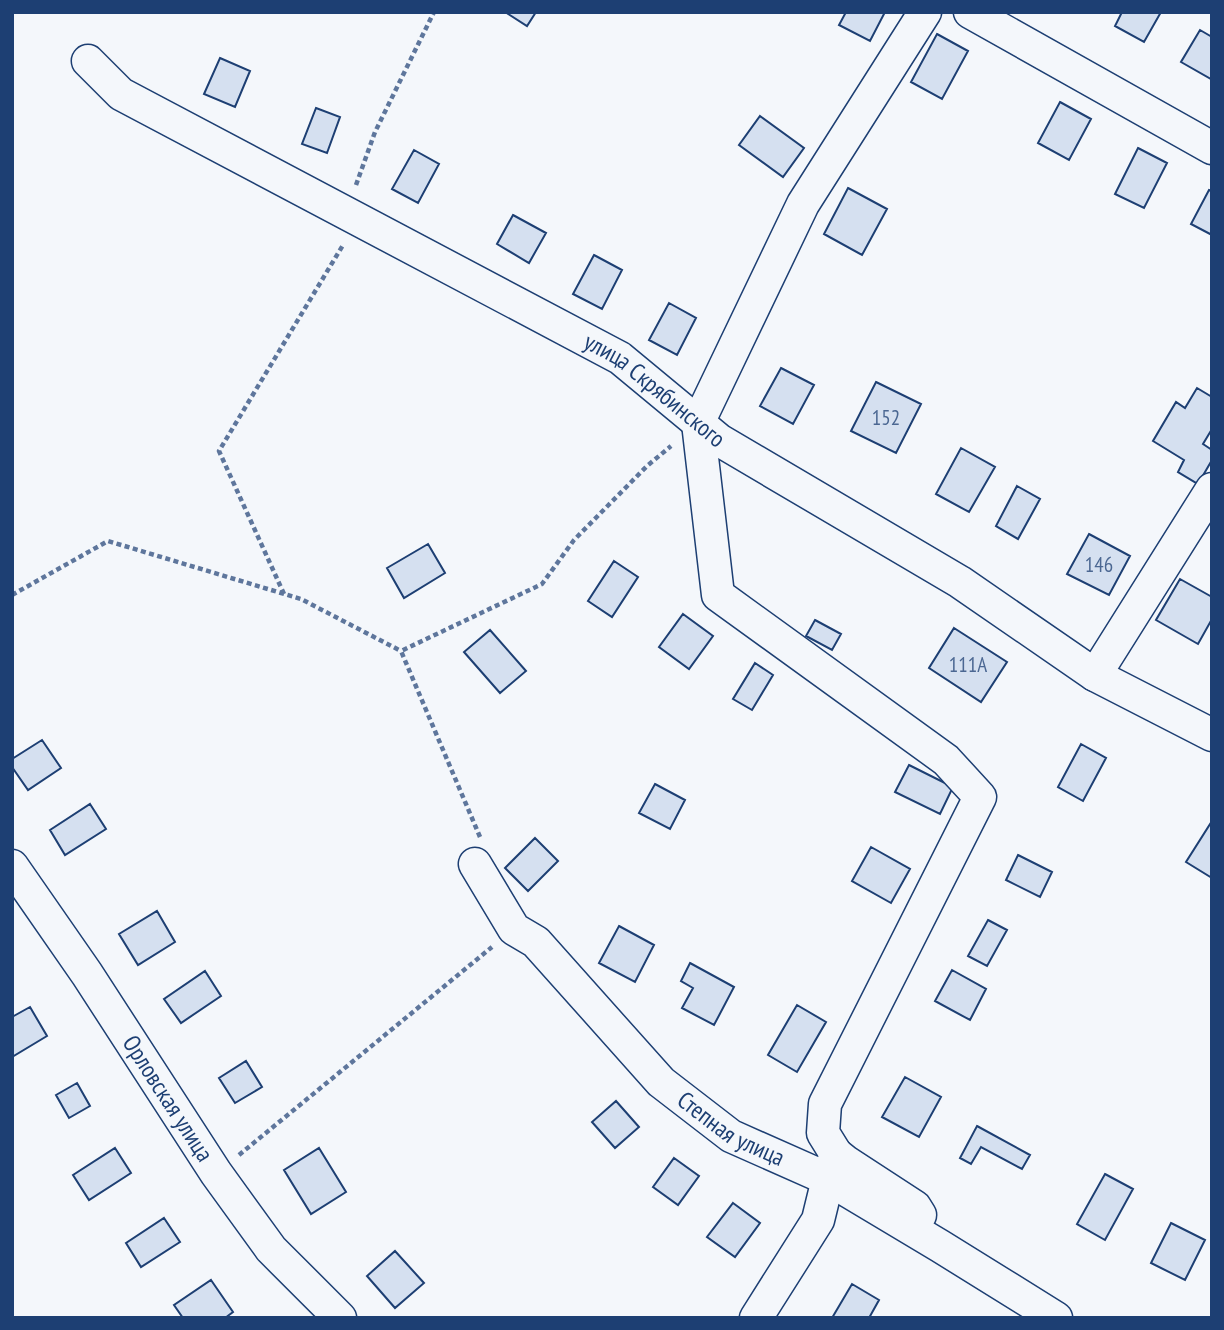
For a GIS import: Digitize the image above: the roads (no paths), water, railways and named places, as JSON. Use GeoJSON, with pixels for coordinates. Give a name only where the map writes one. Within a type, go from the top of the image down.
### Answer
{"type":"FeatureCollection","features":[{"type":"Feature","properties":{"kind":"street"},"geometry":{"type":"LineString","coordinates":[[756,1318],[818,1220],[832,1167],[823,1133],[825,1104],[980,797],[946,760],[718,595],[698,423],[803,204],[925,12]]}},
{"type":"Feature","properties":{"kind":"street"},"geometry":{"type":"LineString","coordinates":[[970,12],[1212,148]]}},
{"type":"Feature","properties":{"kind":"street","name":"улица Скрябинского"},"geometry":{"type":"LineString","coordinates":[[88,61],[121,94],[620,358],[719,440],[960,582],[1095,675],[1212,735]]}},
{"type":"Feature","properties":{"kind":"street"},"geometry":{"type":"LineString","coordinates":[[1095,675],[1212,489]]}},
{"type":"Feature","properties":{"kind":"street","name":"Степная улица"},"geometry":{"type":"LineString","coordinates":[[478,853],[514,929],[536,942],[661,1082],[731,1136],[832,1167],[940,1245],[1056,1318]]}},
{"type":"Feature","properties":{"kind":"street","name":"Орловская улица"},"geometry":{"type":"LineString","coordinates":[[12,866],[87,974],[216,1173],[271,1249],[340,1318]]}}]}
